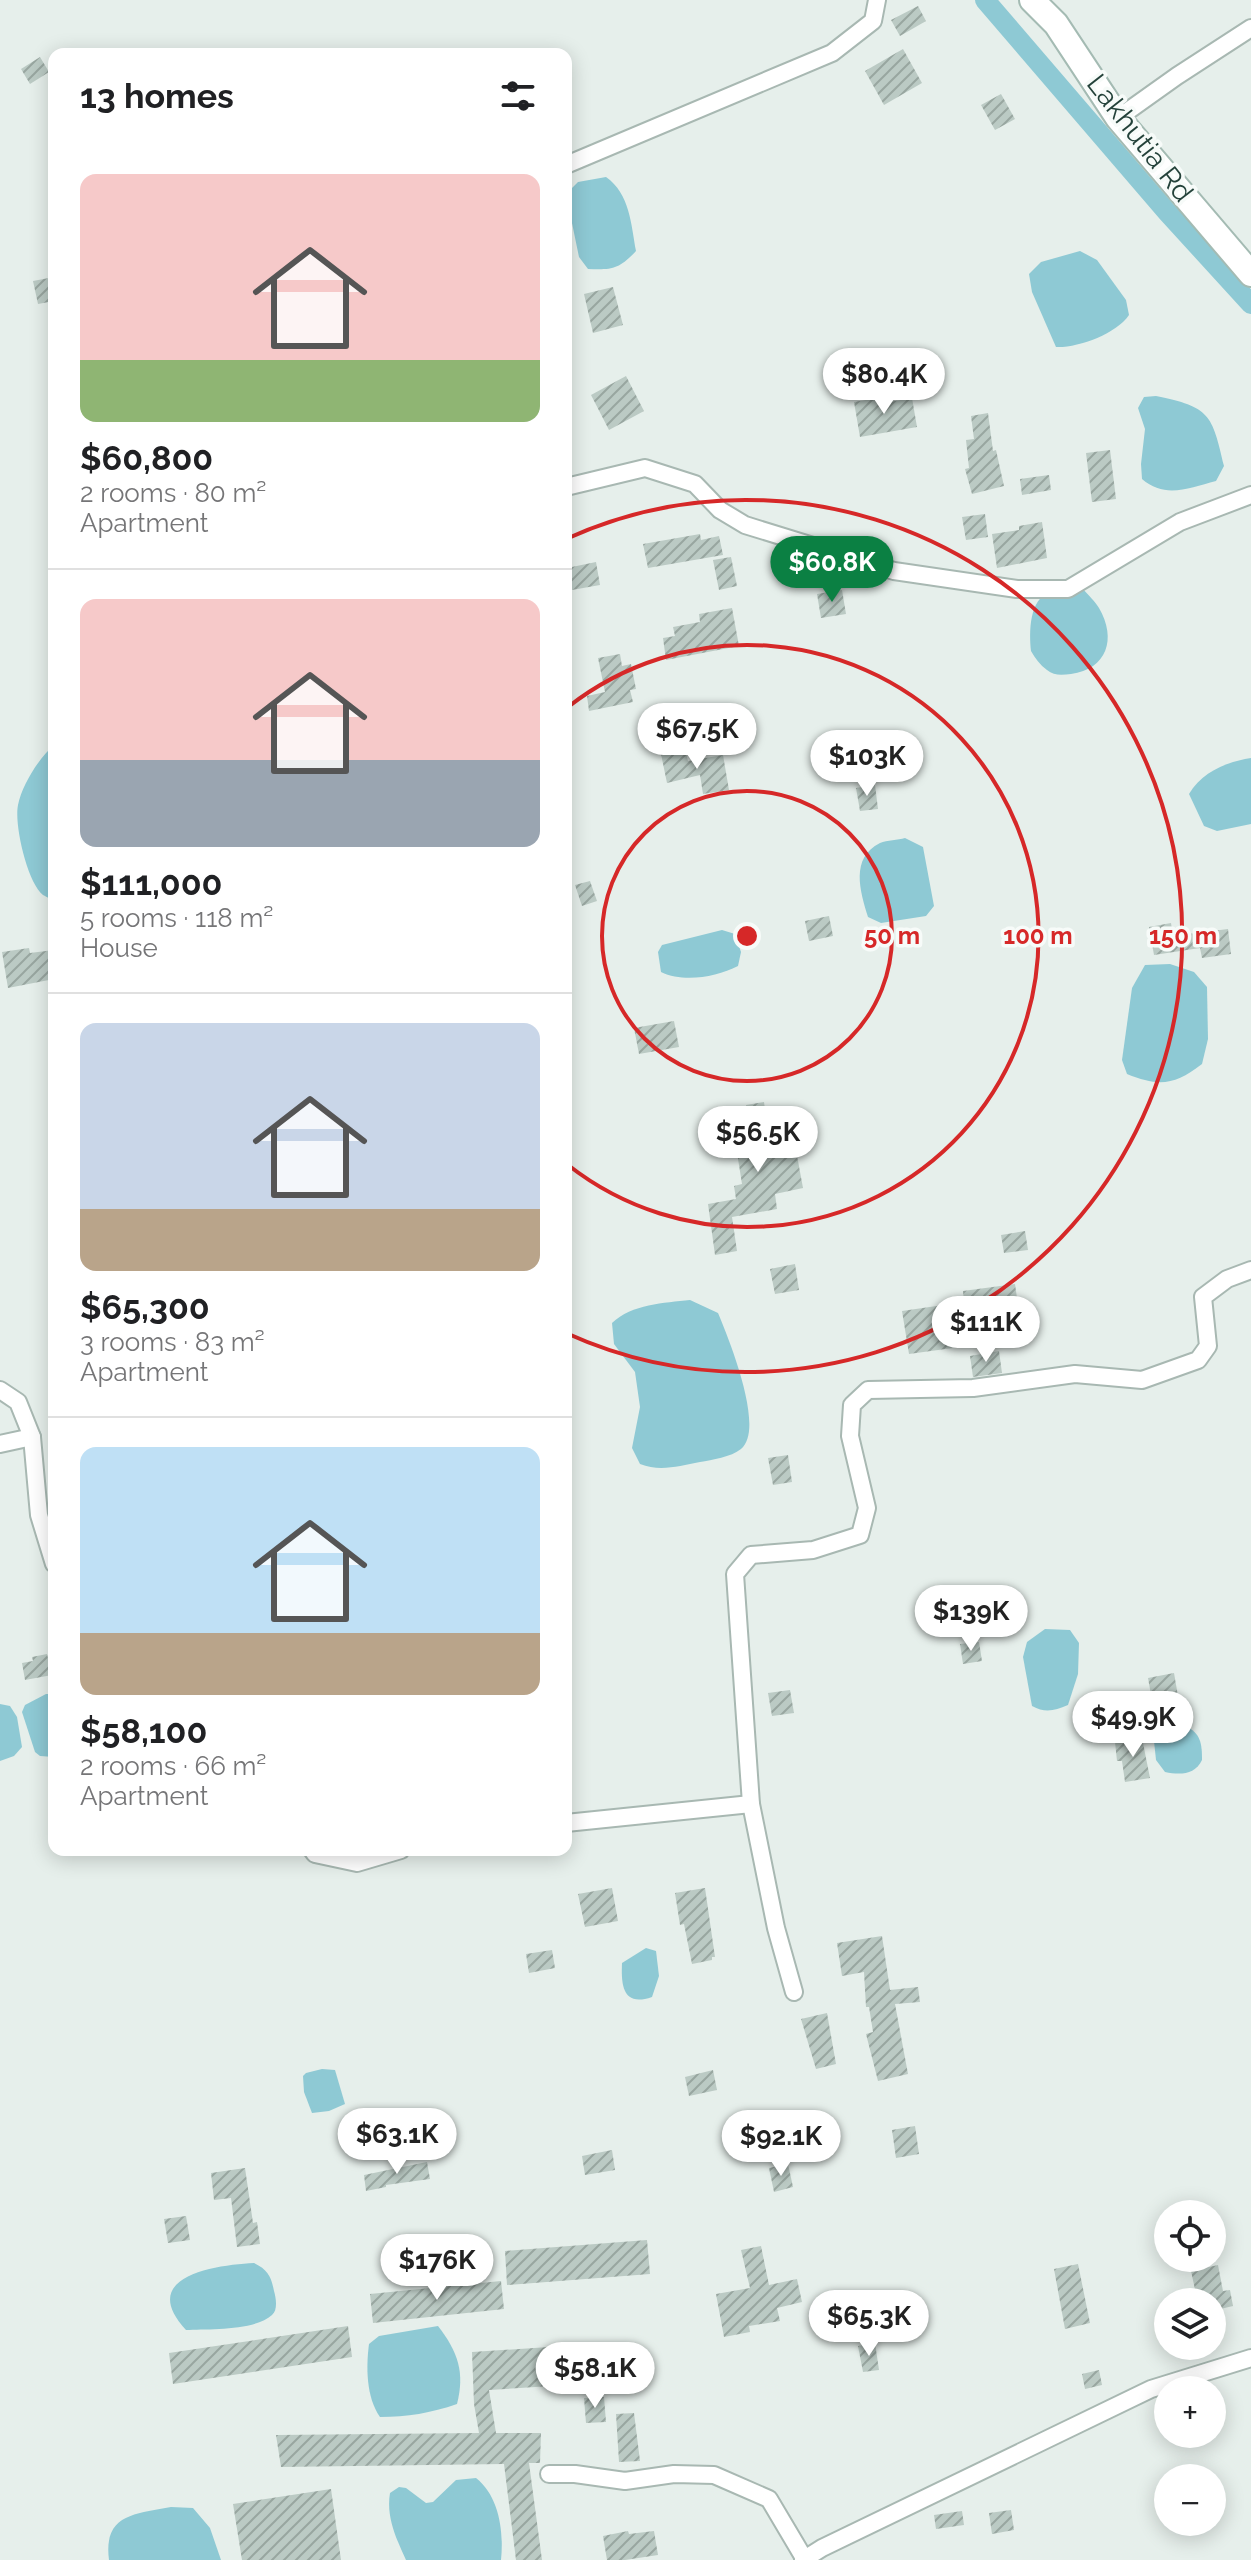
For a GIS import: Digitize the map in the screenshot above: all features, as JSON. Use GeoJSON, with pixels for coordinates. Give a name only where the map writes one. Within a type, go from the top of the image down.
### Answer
{"type":"FeatureCollection","features":[{"type":"Feature","properties":{"kind":"street"},"geometry":{"type":"LineString","coordinates":[[572,162],[832,53],[873,21],[877,0]]}},
{"type":"Feature","properties":{"kind":"street","name":"Lakhutia Rd"},"geometry":{"type":"LineString","coordinates":[[1032,0],[1056,24],[1118,118],[1251,274]]}},
{"type":"Feature","properties":{"kind":"street"},"geometry":{"type":"LineString","coordinates":[[1118,118],[1251,28]]}},
{"type":"Feature","properties":{"kind":"street"},"geometry":{"type":"LineString","coordinates":[[572,486],[645,468],[695,484],[720,510],[745,525],[894,571],[1017,589],[1068,589],[1180,522],[1251,495]]}},
{"type":"Feature","properties":{"kind":"street"},"geometry":{"type":"LineString","coordinates":[[794,1992],[776,1928],[751,1804],[735,1574],[751,1555],[813,1550],[860,1535],[867,1508],[850,1436],[852,1405],[868,1390],[973,1388],[1075,1374],[1142,1380],[1198,1360],[1208,1346],[1203,1297],[1227,1279],[1251,1270]]}},
{"type":"Feature","properties":{"kind":"street"},"geometry":{"type":"LineString","coordinates":[[0,1390],[18,1402],[32,1437],[39,1515],[48,1544]]}},
{"type":"Feature","properties":{"kind":"street"},"geometry":{"type":"LineString","coordinates":[[0,1444],[32,1437]]}},
{"type":"Feature","properties":{"kind":"street"},"geometry":{"type":"LineString","coordinates":[[572,1822],[751,1804]]}},
{"type":"Feature","properties":{"kind":"street"},"geometry":{"type":"LineString","coordinates":[[324,1856],[357,1863],[381,1856]]}},
{"type":"Feature","properties":{"kind":"street"},"geometry":{"type":"LineString","coordinates":[[549,2474],[625,2481],[674,2474],[714,2475],[769,2499],[804,2559],[1151,2389],[1251,2358]]}},
{"type":"Feature","properties":{"kind":"water"},"geometry":{"type":"Polygon","coordinates":[[[606,177],[620,192],[631,220],[636,251],[625,262],[615,267],[588,269],[579,257],[572,223],[572,188],[578,182],[606,177]]]}},
{"type":"Feature","properties":{"kind":"water"},"geometry":{"type":"Polygon","coordinates":[[[1080,251],[1097,260],[1126,300],[1129,315],[1115,328],[1096,338],[1056,347],[1032,292],[1029,274],[1041,262],[1080,251]]]}},
{"type":"Feature","properties":{"kind":"water"},"geometry":{"type":"Polygon","coordinates":[[[1156,396],[1188,404],[1206,416],[1216,435],[1224,466],[1216,481],[1187,489],[1168,490],[1159,489],[1142,479],[1145,429],[1138,408],[1144,397],[1156,396]]]}},
{"type":"Feature","properties":{"kind":"water"},"geometry":{"type":"Polygon","coordinates":[[[1083,589],[1097,605],[1108,641],[1105,651],[1093,666],[1058,675],[1040,664],[1031,651],[1034,609],[1050,592],[1083,589]]]}},
{"type":"Feature","properties":{"kind":"water"},"geometry":{"type":"Polygon","coordinates":[[[48,752],[48,898],[37,888],[32,878],[23,852],[17,814],[27,781],[48,752]]]}},
{"type":"Feature","properties":{"kind":"water"},"geometry":{"type":"Polygon","coordinates":[[[1251,758],[1251,824],[1217,831],[1204,826],[1189,794],[1194,786],[1216,769],[1251,758]]]}},
{"type":"Feature","properties":{"kind":"water"},"geometry":{"type":"Polygon","coordinates":[[[905,838],[923,847],[934,906],[926,916],[881,923],[868,917],[860,886],[861,866],[864,857],[880,843],[905,838]]]}},
{"type":"Feature","properties":{"kind":"water"},"geometry":{"type":"Polygon","coordinates":[[[722,930],[735,934],[741,952],[738,966],[700,977],[680,977],[661,972],[658,952],[662,945],[722,930]]]}},
{"type":"Feature","properties":{"kind":"water"},"geometry":{"type":"Polygon","coordinates":[[[1170,964],[1194,972],[1207,987],[1208,1039],[1202,1064],[1192,1071],[1175,1080],[1148,1081],[1127,1074],[1122,1060],[1132,988],[1145,965],[1170,964]]]}},
{"type":"Feature","properties":{"kind":"water"},"geometry":{"type":"Polygon","coordinates":[[[690,1300],[718,1313],[743,1382],[748,1438],[741,1449],[721,1458],[655,1468],[640,1464],[632,1448],[640,1407],[635,1372],[614,1344],[612,1323],[639,1308],[690,1300]]]}},
{"type":"Feature","properties":{"kind":"water"},"geometry":{"type":"Polygon","coordinates":[[[1045,1629],[1070,1630],[1079,1643],[1078,1674],[1068,1705],[1050,1710],[1032,1706],[1023,1657],[1027,1642],[1045,1629]]]}},
{"type":"Feature","properties":{"kind":"water"},"geometry":{"type":"Polygon","coordinates":[[[48,1694],[48,1757],[35,1752],[22,1712],[25,1705],[48,1694]]]}},
{"type":"Feature","properties":{"kind":"water"},"geometry":{"type":"Polygon","coordinates":[[[0,1704],[10,1706],[17,1717],[22,1747],[14,1756],[0,1761],[0,1704]]]}},
{"type":"Feature","properties":{"kind":"water"},"geometry":{"type":"Polygon","coordinates":[[[1185,1726],[1200,1740],[1202,1760],[1195,1769],[1186,1773],[1165,1772],[1156,1760],[1154,1741],[1162,1733],[1185,1726]]]}},
{"type":"Feature","properties":{"kind":"water"},"geometry":{"type":"Polygon","coordinates":[[[646,1948],[656,1951],[659,1976],[652,1997],[635,1999],[623,1987],[622,1963],[646,1948]]]}},
{"type":"Feature","properties":{"kind":"water"},"geometry":{"type":"Polygon","coordinates":[[[322,2069],[335,2070],[345,2104],[329,2111],[312,2113],[304,2092],[303,2076],[322,2069]]]}},
{"type":"Feature","properties":{"kind":"water"},"geometry":{"type":"Polygon","coordinates":[[[254,2263],[266,2271],[272,2281],[276,2304],[272,2315],[243,2327],[186,2330],[173,2312],[170,2297],[176,2286],[187,2277],[203,2271],[254,2263]]]}},
{"type":"Feature","properties":{"kind":"water"},"geometry":{"type":"Polygon","coordinates":[[[438,2326],[451,2345],[458,2363],[460,2382],[457,2404],[419,2414],[380,2417],[368,2382],[369,2344],[379,2336],[438,2326]]]}},
{"type":"Feature","properties":{"kind":"water"},"geometry":{"type":"Polygon","coordinates":[[[476,2478],[495,2504],[502,2537],[501,2560],[406,2560],[391,2519],[390,2493],[399,2487],[406,2488],[426,2503],[433,2502],[456,2480],[476,2478]]]}},
{"type":"Feature","properties":{"kind":"water"},"geometry":{"type":"Polygon","coordinates":[[[171,2507],[193,2508],[210,2528],[221,2560],[109,2560],[108,2545],[116,2525],[134,2515],[171,2507]]]}},
{"type":"Feature","properties":{"kind":"building"},"geometry":{"type":"Polygon","coordinates":[[[918,6],[926,21],[900,36],[891,20],[918,6]]]}},
{"type":"Feature","properties":{"kind":"building"},"geometry":{"type":"Polygon","coordinates":[[[903,49],[922,83],[884,105],[865,71],[903,49]]]}},
{"type":"Feature","properties":{"kind":"building"},"geometry":{"type":"Polygon","coordinates":[[[40,57],[48,73],[30,84],[21,69],[40,57]]]}},
{"type":"Feature","properties":{"kind":"building"},"geometry":{"type":"Polygon","coordinates":[[[1001,94],[1015,119],[995,130],[981,105],[1001,94]]]}},
{"type":"Feature","properties":{"kind":"building"},"geometry":{"type":"Polygon","coordinates":[[[48,278],[48,302],[38,304],[33,281],[48,278]]]}},
{"type":"Feature","properties":{"kind":"building"},"geometry":{"type":"Polygon","coordinates":[[[613,287],[623,325],[593,333],[584,294],[613,287]]]}},
{"type":"Feature","properties":{"kind":"building"},"geometry":{"type":"Polygon","coordinates":[[[626,376],[644,411],[609,430],[591,395],[626,376]]]}},
{"type":"Feature","properties":{"kind":"building"},"geometry":{"type":"Polygon","coordinates":[[[883,397],[884,403],[912,398],[917,427],[860,437],[854,402],[883,397]]]}},
{"type":"Feature","properties":{"kind":"building"},"geometry":{"type":"Polygon","coordinates":[[[988,413],[993,451],[996,450],[1004,486],[972,494],[965,469],[969,468],[966,440],[974,439],[971,416],[988,413]]]}},
{"type":"Feature","properties":{"kind":"building"},"geometry":{"type":"Polygon","coordinates":[[[1110,450],[1116,499],[1092,502],[1086,453],[1110,450]]]}},
{"type":"Feature","properties":{"kind":"building"},"geometry":{"type":"Polygon","coordinates":[[[1049,475],[1051,490],[1022,495],[1020,479],[1049,475]]]}},
{"type":"Feature","properties":{"kind":"building"},"geometry":{"type":"Polygon","coordinates":[[[985,514],[988,537],[966,540],[962,517],[985,514]]]}},
{"type":"Feature","properties":{"kind":"building"},"geometry":{"type":"Polygon","coordinates":[[[1042,522],[1047,558],[997,568],[992,534],[1019,530],[1019,526],[1042,522]]]}},
{"type":"Feature","properties":{"kind":"building"},"geometry":{"type":"Polygon","coordinates":[[[700,534],[701,540],[719,536],[723,555],[648,568],[643,544],[700,534]]]}},
{"type":"Feature","properties":{"kind":"building"},"geometry":{"type":"Polygon","coordinates":[[[731,557],[737,586],[719,590],[713,560],[731,557]]]}},
{"type":"Feature","properties":{"kind":"building"},"geometry":{"type":"Polygon","coordinates":[[[596,562],[600,585],[572,590],[572,567],[596,562]]]}},
{"type":"Feature","properties":{"kind":"building"},"geometry":{"type":"Polygon","coordinates":[[[842,590],[846,614],[821,618],[817,594],[842,590]]]}},
{"type":"Feature","properties":{"kind":"building"},"geometry":{"type":"Polygon","coordinates":[[[732,608],[739,646],[666,660],[663,638],[675,636],[673,627],[700,622],[699,614],[732,608]]]}},
{"type":"Feature","properties":{"kind":"building"},"geometry":{"type":"Polygon","coordinates":[[[620,654],[622,666],[631,664],[636,689],[630,690],[633,702],[589,711],[587,696],[605,692],[598,658],[620,654]]]}},
{"type":"Feature","properties":{"kind":"building"},"geometry":{"type":"Polygon","coordinates":[[[685,749],[688,761],[723,755],[729,790],[703,794],[700,775],[667,783],[661,754],[685,749]]]}},
{"type":"Feature","properties":{"kind":"building"},"geometry":{"type":"Polygon","coordinates":[[[875,785],[878,809],[860,811],[856,788],[875,785]]]}},
{"type":"Feature","properties":{"kind":"building"},"geometry":{"type":"Polygon","coordinates":[[[590,881],[597,901],[582,906],[575,885],[590,881]]]}},
{"type":"Feature","properties":{"kind":"building"},"geometry":{"type":"Polygon","coordinates":[[[829,916],[833,936],[809,941],[805,921],[829,916]]]}},
{"type":"Feature","properties":{"kind":"building"},"geometry":{"type":"Polygon","coordinates":[[[1171,923],[1173,936],[1228,929],[1231,954],[1202,958],[1200,948],[1154,955],[1149,927],[1171,923]]]}},
{"type":"Feature","properties":{"kind":"building"},"geometry":{"type":"Polygon","coordinates":[[[29,948],[30,953],[48,951],[48,980],[8,988],[2,952],[29,948]]]}},
{"type":"Feature","properties":{"kind":"building"},"geometry":{"type":"Polygon","coordinates":[[[674,1021],[679,1047],[639,1054],[634,1028],[674,1021]]]}},
{"type":"Feature","properties":{"kind":"building"},"geometry":{"type":"Polygon","coordinates":[[[764,1102],[766,1117],[789,1112],[803,1188],[775,1194],[777,1209],[732,1217],[737,1251],[715,1255],[708,1204],[736,1199],[734,1186],[742,1184],[735,1140],[751,1137],[746,1105],[764,1102]]]}},
{"type":"Feature","properties":{"kind":"building"},"geometry":{"type":"Polygon","coordinates":[[[1025,1231],[1028,1250],[1004,1253],[1001,1235],[1025,1231]]]}},
{"type":"Feature","properties":{"kind":"building"},"geometry":{"type":"Polygon","coordinates":[[[795,1264],[799,1290],[775,1294],[770,1269],[795,1264]]]}},
{"type":"Feature","properties":{"kind":"building"},"geometry":{"type":"Polygon","coordinates":[[[1015,1284],[1019,1312],[956,1321],[960,1347],[909,1354],[902,1311],[964,1302],[963,1291],[1015,1284]]]}},
{"type":"Feature","properties":{"kind":"building"},"geometry":{"type":"Polygon","coordinates":[[[999,1351],[1002,1373],[973,1377],[970,1356],[999,1351]]]}},
{"type":"Feature","properties":{"kind":"building"},"geometry":{"type":"Polygon","coordinates":[[[788,1455],[792,1482],[773,1485],[768,1458],[788,1455]]]}},
{"type":"Feature","properties":{"kind":"building"},"geometry":{"type":"Polygon","coordinates":[[[979,1642],[982,1661],[963,1664],[960,1644],[979,1642]]]}},
{"type":"Feature","properties":{"kind":"building"},"geometry":{"type":"Polygon","coordinates":[[[47,1654],[48,1676],[25,1680],[22,1663],[33,1661],[32,1657],[47,1654]]]}},
{"type":"Feature","properties":{"kind":"building"},"geometry":{"type":"Polygon","coordinates":[[[1174,1673],[1179,1702],[1153,1706],[1148,1678],[1174,1673]]]}},
{"type":"Feature","properties":{"kind":"building"},"geometry":{"type":"Polygon","coordinates":[[[790,1690],[794,1713],[772,1716],[768,1693],[790,1690]]]}},
{"type":"Feature","properties":{"kind":"building"},"geometry":{"type":"Polygon","coordinates":[[[1142,1738],[1150,1778],[1125,1782],[1122,1761],[1117,1761],[1115,1742],[1142,1738]]]}},
{"type":"Feature","properties":{"kind":"building"},"geometry":{"type":"Polygon","coordinates":[[[612,1888],[618,1921],[585,1927],[578,1894],[612,1888]]]}},
{"type":"Feature","properties":{"kind":"building"},"geometry":{"type":"Polygon","coordinates":[[[705,1888],[715,1957],[692,1964],[684,1924],[680,1925],[675,1893],[705,1888]]]}},
{"type":"Feature","properties":{"kind":"building"},"geometry":{"type":"Polygon","coordinates":[[[882,1936],[890,1990],[918,1987],[920,2002],[895,2004],[908,2074],[878,2081],[866,2034],[873,2032],[869,2007],[866,2007],[864,1972],[842,1976],[837,1943],[882,1936]]]}},
{"type":"Feature","properties":{"kind":"building"},"geometry":{"type":"Polygon","coordinates":[[[552,1950],[555,1968],[529,1973],[526,1954],[552,1950]]]}},
{"type":"Feature","properties":{"kind":"building"},"geometry":{"type":"Polygon","coordinates":[[[827,2013],[836,2064],[816,2069],[801,2019],[827,2013]]]}},
{"type":"Feature","properties":{"kind":"building"},"geometry":{"type":"Polygon","coordinates":[[[713,2070],[717,2090],[689,2096],[685,2077],[713,2070]]]}},
{"type":"Feature","properties":{"kind":"building"},"geometry":{"type":"Polygon","coordinates":[[[915,2126],[919,2154],[896,2158],[892,2130],[915,2126]]]}},
{"type":"Feature","properties":{"kind":"building"},"geometry":{"type":"Polygon","coordinates":[[[612,2150],[615,2170],[585,2175],[582,2156],[612,2150]]]}},
{"type":"Feature","properties":{"kind":"building"},"geometry":{"type":"Polygon","coordinates":[[[427,2162],[430,2179],[366,2191],[364,2175],[427,2162]]]}},
{"type":"Feature","properties":{"kind":"building"},"geometry":{"type":"Polygon","coordinates":[[[788,2164],[793,2187],[774,2192],[769,2168],[788,2164]]]}},
{"type":"Feature","properties":{"kind":"building"},"geometry":{"type":"Polygon","coordinates":[[[245,2168],[253,2223],[257,2222],[260,2244],[237,2247],[231,2198],[214,2200],[211,2173],[245,2168]]]}},
{"type":"Feature","properties":{"kind":"building"},"geometry":{"type":"Polygon","coordinates":[[[186,2216],[190,2240],[168,2243],[164,2219],[186,2216]]]}},
{"type":"Feature","properties":{"kind":"building"},"geometry":{"type":"Polygon","coordinates":[[[647,2240],[650,2274],[507,2285],[505,2251],[647,2240]]]}},
{"type":"Feature","properties":{"kind":"building"},"geometry":{"type":"Polygon","coordinates":[[[761,2246],[769,2285],[797,2279],[802,2302],[777,2308],[780,2321],[749,2326],[750,2332],[724,2337],[716,2294],[750,2288],[741,2250],[761,2246]]]}},
{"type":"Feature","properties":{"kind":"building"},"geometry":{"type":"Polygon","coordinates":[[[1078,2264],[1090,2323],[1065,2329],[1054,2269],[1078,2264]]]}},
{"type":"Feature","properties":{"kind":"building"},"geometry":{"type":"Polygon","coordinates":[[[1191,2272],[1219,2272],[1222,2288],[1195,2288],[1191,2272]]]}},
{"type":"Feature","properties":{"kind":"building"},"geometry":{"type":"Polygon","coordinates":[[[501,2281],[504,2309],[373,2323],[370,2294],[501,2281]]]}},
{"type":"Feature","properties":{"kind":"building"},"geometry":{"type":"Polygon","coordinates":[[[1230,2290],[1233,2306],[1226,2308],[1226,2291],[1230,2290]]]}},
{"type":"Feature","properties":{"kind":"building"},"geometry":{"type":"Polygon","coordinates":[[[348,2326],[352,2357],[173,2384],[169,2353],[348,2326]]]}},
{"type":"Feature","properties":{"kind":"building"},"geometry":{"type":"Polygon","coordinates":[[[875,2343],[879,2370],[863,2372],[858,2346],[875,2343]]]}},
{"type":"Feature","properties":{"kind":"building"},"geometry":{"type":"Polygon","coordinates":[[[579,2345],[582,2384],[489,2390],[496,2433],[541,2433],[540,2463],[529,2463],[542,2560],[516,2560],[504,2464],[281,2467],[276,2435],[479,2433],[474,2404],[472,2352],[579,2345]]]}},
{"type":"Feature","properties":{"kind":"building"},"geometry":{"type":"Polygon","coordinates":[[[1099,2370],[1102,2385],[1085,2389],[1082,2374],[1099,2370]]]}},
{"type":"Feature","properties":{"kind":"building"},"geometry":{"type":"Polygon","coordinates":[[[604,2397],[606,2422],[586,2423],[584,2398],[604,2397]]]}},
{"type":"Feature","properties":{"kind":"building"},"geometry":{"type":"Polygon","coordinates":[[[634,2413],[640,2461],[619,2462],[616,2414],[634,2413]]]}},
{"type":"Feature","properties":{"kind":"building"},"geometry":{"type":"Polygon","coordinates":[[[331,2489],[341,2560],[242,2560],[233,2504],[331,2489]]]}},
{"type":"Feature","properties":{"kind":"building"},"geometry":{"type":"Polygon","coordinates":[[[1011,2510],[1014,2530],[992,2534],[989,2513],[1011,2510]]]}},
{"type":"Feature","properties":{"kind":"building"},"geometry":{"type":"Polygon","coordinates":[[[962,2511],[964,2525],[936,2529],[934,2515],[962,2511]]]}},
{"type":"Feature","properties":{"kind":"building"},"geometry":{"type":"Polygon","coordinates":[[[628,2531],[629,2534],[654,2531],[658,2555],[607,2560],[603,2536],[628,2531]]]}},
{"type":"Feature","properties":{"kind":"waterway"},"geometry":{"type":"LineString","coordinates":[[985,0],[1167,212],[1251,304]]}}]}
